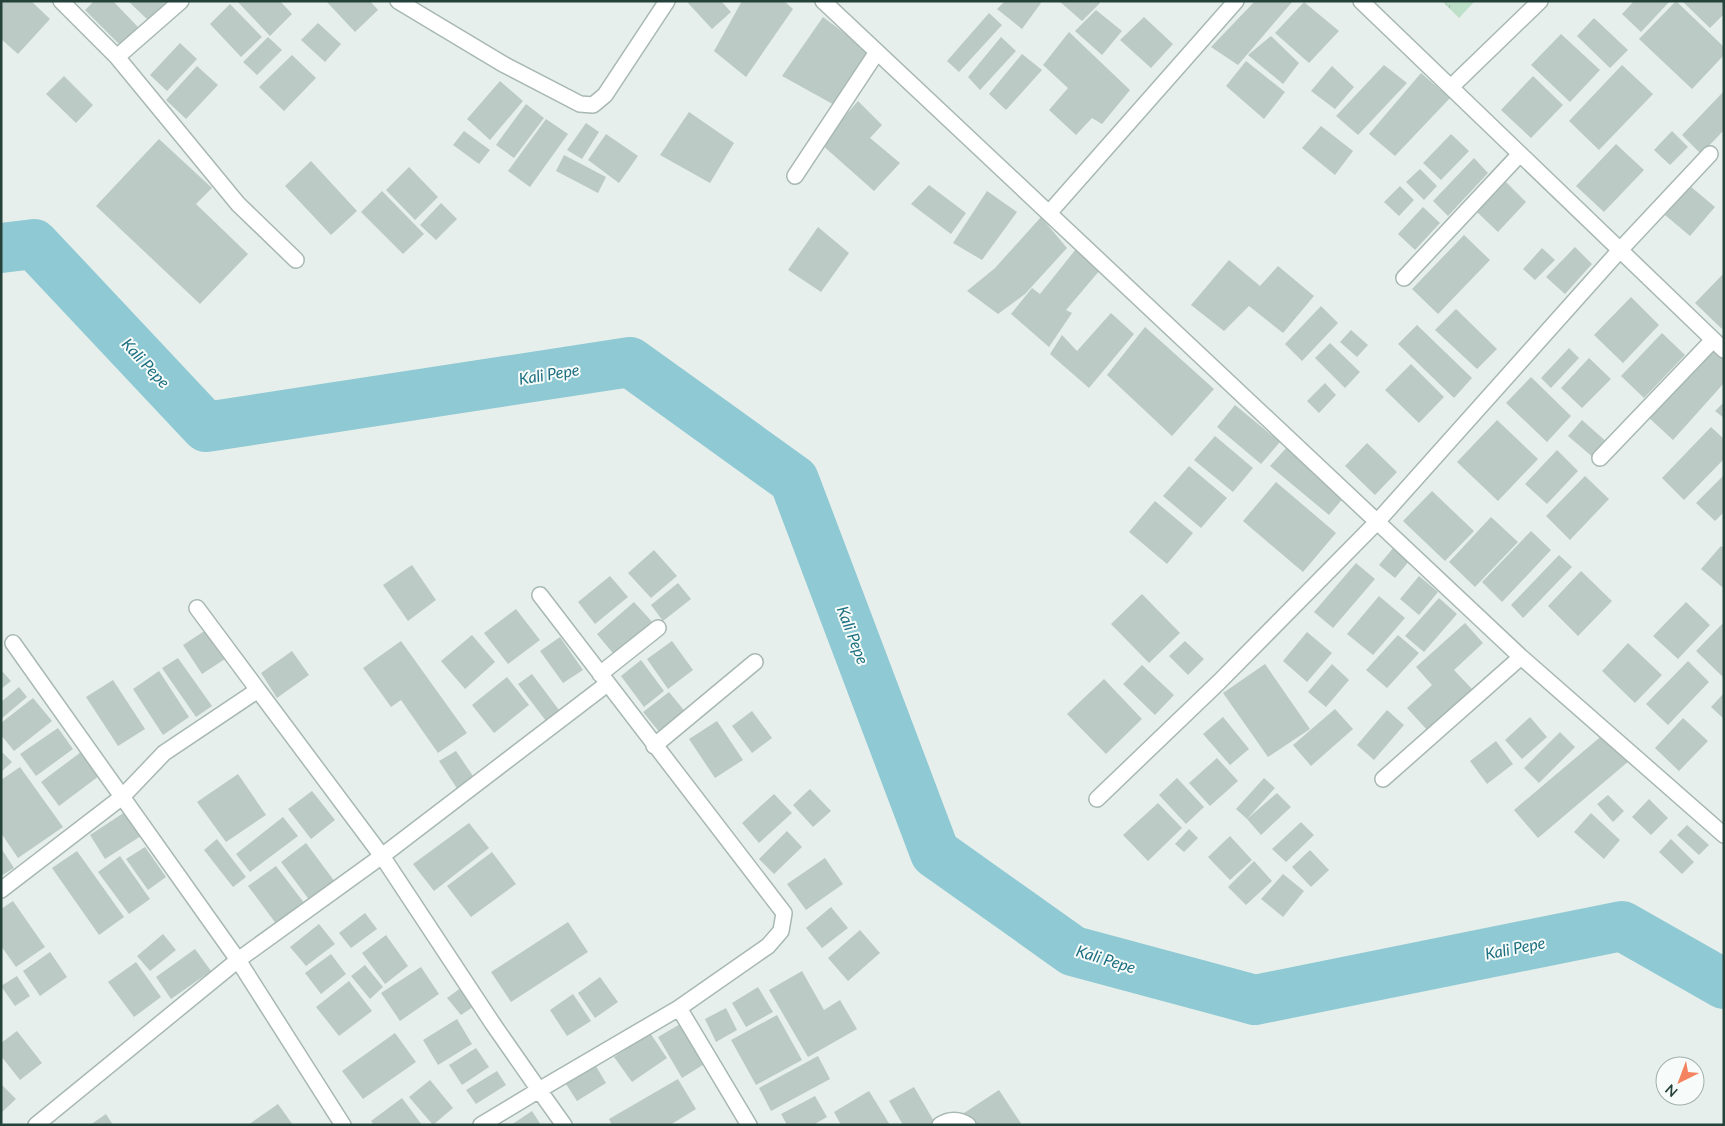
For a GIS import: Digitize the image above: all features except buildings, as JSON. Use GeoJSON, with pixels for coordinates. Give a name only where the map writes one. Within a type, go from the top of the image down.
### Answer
{"type":"FeatureCollection","features":[{"type":"Feature","properties":{"kind":"street"},"geometry":{"type":"LineString","coordinates":[[117,57],[181,1]]}},
{"type":"Feature","properties":{"kind":"street"},"geometry":{"type":"LineString","coordinates":[[398,1],[503,64],[580,104],[594,105],[605,95],[666,1]]}},
{"type":"Feature","properties":{"kind":"street"},"geometry":{"type":"LineString","coordinates":[[823,1],[1521,657],[1724,835]]}},
{"type":"Feature","properties":{"kind":"street"},"geometry":{"type":"LineString","coordinates":[[1049,213],[1236,1]]}},
{"type":"Feature","properties":{"kind":"street"},"geometry":{"type":"LineString","coordinates":[[1361,1],[1718,345],[1600,458]]}},
{"type":"Feature","properties":{"kind":"street"},"geometry":{"type":"LineString","coordinates":[[1451,87],[1540,1]]}},
{"type":"Feature","properties":{"kind":"street"},"geometry":{"type":"LineString","coordinates":[[72,5],[238,204],[296,260]]}},
{"type":"Feature","properties":{"kind":"street"},"geometry":{"type":"LineString","coordinates":[[795,176],[877,52]]}},
{"type":"Feature","properties":{"kind":"street"},"geometry":{"type":"LineString","coordinates":[[1404,278],[1520,154]]}},
{"type":"Feature","properties":{"kind":"street"},"geometry":{"type":"LineString","coordinates":[[1097,800],[1219,682],[1377,522],[1620,250],[1710,154]]}},
{"type":"Feature","properties":{"kind":"street"},"geometry":{"type":"LineString","coordinates":[[481,1125],[679,1008],[768,946],[781,930],[784,913],[540,595]]}},
{"type":"Feature","properties":{"kind":"street"},"geometry":{"type":"LineString","coordinates":[[197,608],[382,856],[493,1024],[564,1125]]}},
{"type":"Feature","properties":{"kind":"street"},"geometry":{"type":"LineString","coordinates":[[36,1125],[238,960],[382,856],[603,679],[658,628]]}},
{"type":"Feature","properties":{"kind":"street"},"geometry":{"type":"LineString","coordinates":[[13,643],[238,960],[343,1125]]}},
{"type":"Feature","properties":{"kind":"street"},"geometry":{"type":"LineString","coordinates":[[1383,779],[1521,657]]}},
{"type":"Feature","properties":{"kind":"street"},"geometry":{"type":"LineString","coordinates":[[654,746],[755,662]]}},
{"type":"Feature","properties":{"kind":"street"},"geometry":{"type":"LineString","coordinates":[[1,890],[122,797],[164,753],[258,690]]}},
{"type":"Feature","properties":{"kind":"street"},"geometry":{"type":"LineString","coordinates":[[679,1008],[749,1125]]}},
{"type":"Feature","properties":{"kind":"street"},"geometry":{"type":"LineString","coordinates":[[940,1125],[943,1122],[960,1120],[968,1125]]}},
{"type":"Feature","properties":{"kind":"green space"},"geometry":{"type":"Polygon","coordinates":[[[1442,1],[1475,1],[1459,18],[1442,1]]]}},
{"type":"Feature","properties":{"kind":"waterway","name":"Kali Pepe"},"geometry":{"type":"LineString","coordinates":[[1,248],[34,244],[206,427],[630,362],[794,480],[935,853],[1073,951],[1255,1000],[1622,926],[1724,984]]}}]}
